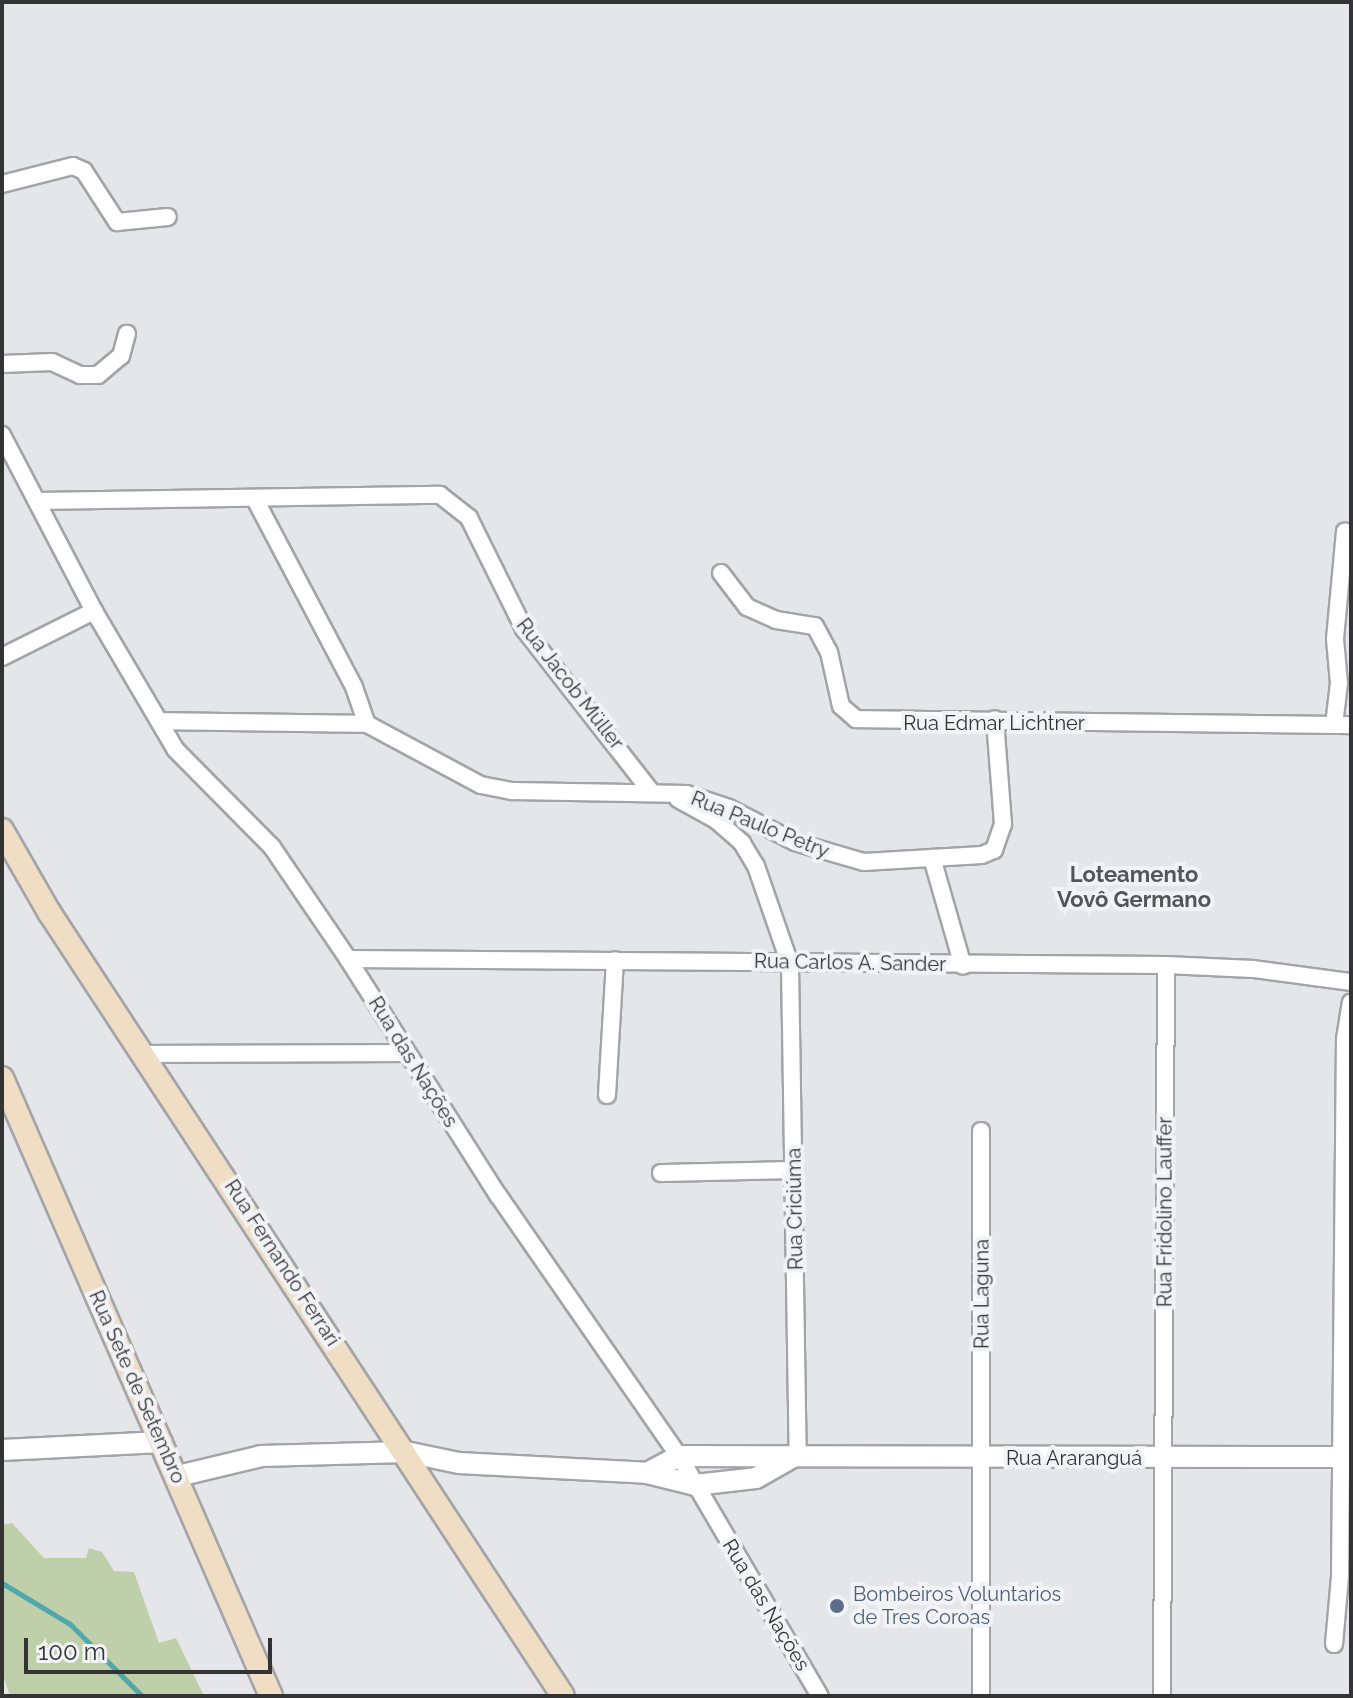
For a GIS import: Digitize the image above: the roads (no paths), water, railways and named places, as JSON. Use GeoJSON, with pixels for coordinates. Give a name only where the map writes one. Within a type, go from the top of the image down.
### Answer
{"type":"FeatureCollection","features":[{"type":"Feature","properties":{"kind":"main road","name":"Rua Fernando Ferrari"},"geometry":{"type":"LineString","coordinates":[[2,830],[49,912],[406,1452],[563,1696]]}},
{"type":"Feature","properties":{"kind":"main road","name":"Rua Sete de Setembro"},"geometry":{"type":"LineString","coordinates":[[2,1078],[178,1476],[271,1696]]}},
{"type":"Feature","properties":{"kind":"street"},"geometry":{"type":"LineString","coordinates":[[2,184],[73,166],[84,171],[117,222],[168,217]]}},
{"type":"Feature","properties":{"kind":"street"},"geometry":{"type":"LineString","coordinates":[[2,364],[52,362],[80,375],[98,375],[121,356],[127,334]]}},
{"type":"Feature","properties":{"kind":"street","name":"Rua das Nações"},"geometry":{"type":"LineString","coordinates":[[2,435],[94,611],[176,750],[272,847],[601,1350],[679,1456],[820,1696]]}},
{"type":"Feature","properties":{"kind":"street","name":"Rua Jacob Müller"},"geometry":{"type":"LineString","coordinates":[[256,501],[440,495],[469,518],[524,629],[660,794]]}},
{"type":"Feature","properties":{"kind":"street"},"geometry":{"type":"LineString","coordinates":[[37,501],[256,501],[354,687],[367,724],[159,721]]}},
{"type":"Feature","properties":{"kind":"street"},"geometry":{"type":"LineString","coordinates":[[1343,725],[1335,639],[1345,531]]}},
{"type":"Feature","properties":{"kind":"street","name":"Rua Edmar Lichtner"},"geometry":{"type":"LineString","coordinates":[[721,573],[747,607],[776,620],[815,626],[829,652],[841,706],[856,719],[878,723],[995,719],[1343,725]]}},
{"type":"Feature","properties":{"kind":"street"},"geometry":{"type":"LineString","coordinates":[[2,657],[94,611]]}},
{"type":"Feature","properties":{"kind":"street","name":"Rua Paulo Petry"},"geometry":{"type":"LineString","coordinates":[[367,724],[481,785],[513,791],[660,794],[729,808],[828,853],[864,862],[982,855],[994,850],[1003,824],[995,719]]}},
{"type":"Feature","properties":{"kind":"street","name":"Rua Criciúma"},"geometry":{"type":"LineString","coordinates":[[660,794],[716,820],[742,843],[756,866],[790,964],[798,1454]]}},
{"type":"Feature","properties":{"kind":"street"},"geometry":{"type":"LineString","coordinates":[[932,858],[963,966]]}},
{"type":"Feature","properties":{"kind":"street","name":"Rua Carlos A. Sander"},"geometry":{"type":"LineString","coordinates":[[348,959],[963,966],[1166,965],[1253,969],[1351,982]]}},
{"type":"Feature","properties":{"kind":"street"},"geometry":{"type":"LineString","coordinates":[[607,1095],[615,960]]}},
{"type":"Feature","properties":{"kind":"street","name":"Rua Fridolino Lauffer"},"geometry":{"type":"LineString","coordinates":[[1162,1696],[1166,965]]}},
{"type":"Feature","properties":{"kind":"street"},"geometry":{"type":"LineString","coordinates":[[1334,1644],[1346,1577],[1345,1039],[1351,1002]]}},
{"type":"Feature","properties":{"kind":"street"},"geometry":{"type":"LineString","coordinates":[[144,1054],[406,1053]]}},
{"type":"Feature","properties":{"kind":"street","name":"Rua Laguna"},"geometry":{"type":"LineString","coordinates":[[981,1131],[981,1696]]}},
{"type":"Feature","properties":{"kind":"street"},"geometry":{"type":"LineString","coordinates":[[661,1173],[795,1170]]}},
{"type":"Feature","properties":{"kind":"street"},"geometry":{"type":"LineString","coordinates":[[2,1450],[162,1442]]}},
{"type":"Feature","properties":{"kind":"street"},"geometry":{"type":"LineString","coordinates":[[178,1476],[261,1456],[406,1452],[459,1463],[647,1473],[695,1485],[756,1478],[798,1454]]}},
{"type":"Feature","properties":{"kind":"street","name":"Rua Araranguá"},"geometry":{"type":"LineString","coordinates":[[647,1473],[679,1456],[1345,1456]]}},
{"type":"Feature","properties":{"kind":"waterway"},"geometry":{"type":"LineString","coordinates":[[2,1583],[70,1624],[142,1696]]}},
{"type":"Feature","properties":{"kind":"place","name":"Bombeiros Voluntarios de Tres Coroas"},"geometry":{"type":"Point","coordinates":[837,1606]}},
{"type":"Feature","properties":{"kind":"district","name":"Loteamento Vovô Germano"},"geometry":{"type":"Point","coordinates":[1134,886]}}]}
